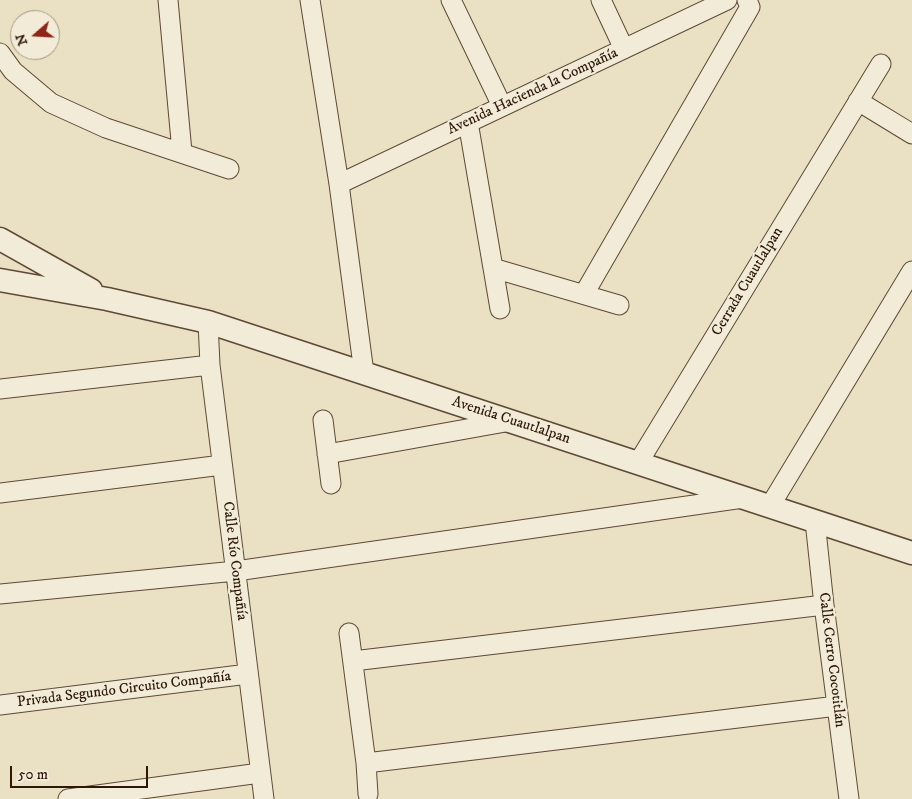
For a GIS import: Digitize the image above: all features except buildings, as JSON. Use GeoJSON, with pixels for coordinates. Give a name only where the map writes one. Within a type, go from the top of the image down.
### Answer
{"type":"FeatureCollection","features":[{"type":"Feature","properties":{"kind":"street"},"geometry":{"type":"LineString","coordinates":[[168,0],[182,152]]}},
{"type":"Feature","properties":{"kind":"street"},"geometry":{"type":"LineString","coordinates":[[310,0],[339,184],[364,373]]}},
{"type":"Feature","properties":{"kind":"street"},"geometry":{"type":"LineString","coordinates":[[451,0],[502,106]]}},
{"type":"Feature","properties":{"kind":"street"},"geometry":{"type":"LineString","coordinates":[[601,0],[624,49]]}},
{"type":"Feature","properties":{"kind":"street","name":"Avenida Hacienda la Compañía"},"geometry":{"type":"LineString","coordinates":[[339,184],[727,0]]}},
{"type":"Feature","properties":{"kind":"street"},"geometry":{"type":"LineString","coordinates":[[584,294],[750,7],[747,0]]}},
{"type":"Feature","properties":{"kind":"street"},"geometry":{"type":"LineString","coordinates":[[0,53],[13,71],[51,103],[106,128],[229,169]]}},
{"type":"Feature","properties":{"kind":"street","name":"Cerrada Cuautlalpan"},"geometry":{"type":"LineString","coordinates":[[638,463],[881,64]]}},
{"type":"Feature","properties":{"kind":"street"},"geometry":{"type":"LineString","coordinates":[[858,101],[912,134]]}},
{"type":"Feature","properties":{"kind":"street"},"geometry":{"type":"LineString","coordinates":[[468,122],[500,309]]}},
{"type":"Feature","properties":{"kind":"street","name":"Avenida Cuautlalpan"},"geometry":{"type":"LineString","coordinates":[[0,240],[107,299]]}},
{"type":"Feature","properties":{"kind":"street"},"geometry":{"type":"LineString","coordinates":[[493,268],[619,306]]}},
{"type":"Feature","properties":{"kind":"street"},"geometry":{"type":"LineString","coordinates":[[770,506],[912,271]]}},
{"type":"Feature","properties":{"kind":"street","name":"Avenida Cuautlalpan"},"geometry":{"type":"LineString","coordinates":[[0,280],[107,299],[208,322],[815,521],[910,548]]}},
{"type":"Feature","properties":{"kind":"street","name":"Calle Río Compañía"},"geometry":{"type":"LineString","coordinates":[[208,322],[210,365],[264,799]]}},
{"type":"Feature","properties":{"kind":"street"},"geometry":{"type":"LineString","coordinates":[[0,389],[210,365]]}},
{"type":"Feature","properties":{"kind":"street"},"geometry":{"type":"LineString","coordinates":[[323,420],[330,484]]}},
{"type":"Feature","properties":{"kind":"street"},"geometry":{"type":"LineString","coordinates":[[327,454],[511,421]]}},
{"type":"Feature","properties":{"kind":"street"},"geometry":{"type":"LineString","coordinates":[[0,493],[222,465]]}},
{"type":"Feature","properties":{"kind":"street"},"geometry":{"type":"LineString","coordinates":[[0,594],[236,571],[744,498]]}},
{"type":"Feature","properties":{"kind":"street","name":"Calle Cerro Cocotitlán"},"geometry":{"type":"LineString","coordinates":[[815,521],[849,799]]}},
{"type":"Feature","properties":{"kind":"street"},"geometry":{"type":"LineString","coordinates":[[353,661],[824,605]]}},
{"type":"Feature","properties":{"kind":"street"},"geometry":{"type":"LineString","coordinates":[[349,633],[366,763],[368,794]]}},
{"type":"Feature","properties":{"kind":"street","name":"Privada Segundo Circuito Compañía"},"geometry":{"type":"LineString","coordinates":[[0,705],[248,674]]}},
{"type":"Feature","properties":{"kind":"street"},"geometry":{"type":"LineString","coordinates":[[366,763],[837,706]]}},
{"type":"Feature","properties":{"kind":"street"},"geometry":{"type":"LineString","coordinates":[[68,799],[260,773]]}}]}
